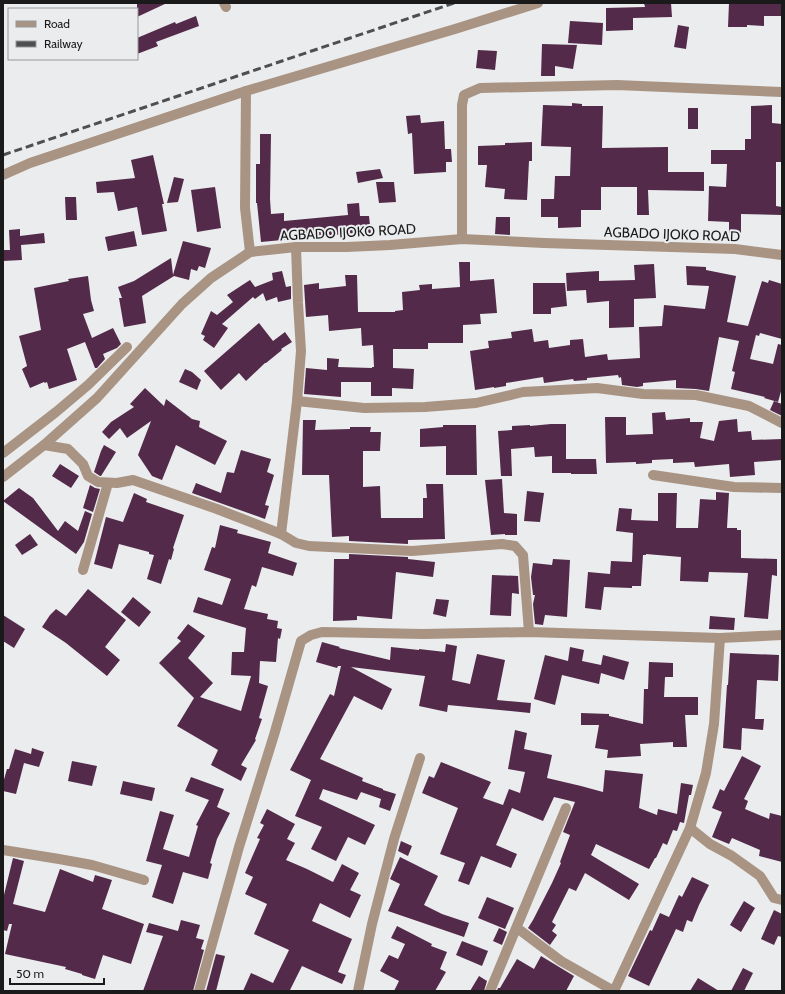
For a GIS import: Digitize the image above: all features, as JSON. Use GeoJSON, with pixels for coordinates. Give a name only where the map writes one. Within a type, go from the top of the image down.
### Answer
{"type":"FeatureCollection","features":[{"type":"Feature","properties":{"kind":"street"},"geometry":{"type":"LineString","coordinates":[[3,175],[30,163],[246,91],[538,3]]}},
{"type":"Feature","properties":{"kind":"street"},"geometry":{"type":"LineString","coordinates":[[462,239],[462,105],[464,95],[480,88],[617,85],[782,92]]}},
{"type":"Feature","properties":{"kind":"street"},"geometry":{"type":"LineString","coordinates":[[246,91],[245,208],[250,252]]}},
{"type":"Feature","properties":{"kind":"street","name":"AGBADO IJOKO ROAD"},"geometry":{"type":"LineString","coordinates":[[3,477],[44,445],[97,398],[182,304],[211,278],[250,252],[296,247],[347,247],[462,239],[552,244],[735,249],[782,256]]}},
{"type":"Feature","properties":{"kind":"street"},"geometry":{"type":"LineString","coordinates":[[281,534],[297,401],[301,351],[296,247]]}},
{"type":"Feature","properties":{"kind":"street"},"geometry":{"type":"LineString","coordinates":[[3,453],[88,385],[127,347]]}},
{"type":"Feature","properties":{"kind":"street"},"geometry":{"type":"LineString","coordinates":[[297,401],[364,408],[425,407],[476,403],[523,392],[596,388],[643,394],[696,395],[749,406],[782,423]]}},
{"type":"Feature","properties":{"kind":"street"},"geometry":{"type":"LineString","coordinates":[[44,445],[68,449],[83,464],[88,476],[98,482],[117,483],[133,480],[217,509],[281,534],[296,543],[309,546],[412,551],[502,544],[515,546],[523,555],[529,632]]}},
{"type":"Feature","properties":{"kind":"street"},"geometry":{"type":"LineString","coordinates":[[653,475],[734,487],[782,488]]}},
{"type":"Feature","properties":{"kind":"street"},"geometry":{"type":"LineString","coordinates":[[83,570],[108,483]]}},
{"type":"Feature","properties":{"kind":"street"},"geometry":{"type":"LineString","coordinates":[[199,991],[239,847],[274,735],[301,641],[322,632],[423,634],[529,632],[720,638],[782,635]]}},
{"type":"Feature","properties":{"kind":"street"},"geometry":{"type":"LineString","coordinates":[[517,928],[561,961],[614,991],[690,828],[706,773],[714,724],[720,638]]}},
{"type":"Feature","properties":{"kind":"street"},"geometry":{"type":"LineString","coordinates":[[358,991],[372,924],[394,839],[420,758]]}},
{"type":"Feature","properties":{"kind":"street"},"geometry":{"type":"LineString","coordinates":[[490,991],[566,808]]}},
{"type":"Feature","properties":{"kind":"street"},"geometry":{"type":"LineString","coordinates":[[690,828],[710,844],[732,856],[760,876],[774,898],[782,900]]}},
{"type":"Feature","properties":{"kind":"street"},"geometry":{"type":"LineString","coordinates":[[3,850],[92,865],[144,880]]}},
{"type":"Feature","properties":{"kind":"building"},"geometry":{"type":"Polygon","coordinates":[[[137,3],[167,3],[138,17],[137,3]]]}},
{"type":"Feature","properties":{"kind":"building"},"geometry":{"type":"Polygon","coordinates":[[[644,3],[671,3],[672,17],[633,18],[633,30],[606,31],[606,8],[645,7],[644,3]]]}},
{"type":"Feature","properties":{"kind":"building"},"geometry":{"type":"Polygon","coordinates":[[[729,3],[782,3],[782,16],[764,16],[764,26],[747,25],[747,27],[728,27],[729,3]]]}},
{"type":"Feature","properties":{"kind":"building"},"geometry":{"type":"Polygon","coordinates":[[[196,16],[199,26],[156,42],[158,46],[138,54],[138,38],[175,22],[176,24],[196,16]]]}},
{"type":"Feature","properties":{"kind":"building"},"geometry":{"type":"Polygon","coordinates":[[[570,21],[603,23],[602,45],[568,43],[570,21]]]}},
{"type":"Feature","properties":{"kind":"building"},"geometry":{"type":"Polygon","coordinates":[[[678,25],[689,27],[686,49],[674,47],[678,25]]]}},
{"type":"Feature","properties":{"kind":"building"},"geometry":{"type":"Polygon","coordinates":[[[542,44],[577,45],[573,69],[555,66],[555,76],[541,76],[542,44]]]}},
{"type":"Feature","properties":{"kind":"building"},"geometry":{"type":"Polygon","coordinates":[[[478,50],[497,51],[495,70],[476,68],[478,50]]]}},
{"type":"Feature","properties":{"kind":"building"},"geometry":{"type":"Polygon","coordinates":[[[572,103],[582,104],[582,106],[603,106],[602,148],[668,147],[668,172],[704,172],[704,191],[648,190],[649,215],[637,215],[637,187],[601,187],[601,210],[581,210],[581,227],[558,228],[558,217],[541,217],[541,199],[554,199],[555,176],[570,176],[571,147],[541,146],[543,105],[572,106],[572,103]]]}},
{"type":"Feature","properties":{"kind":"building"},"geometry":{"type":"Polygon","coordinates":[[[772,105],[772,123],[782,124],[782,162],[776,162],[776,206],[782,207],[782,215],[741,214],[741,233],[729,233],[729,222],[708,221],[709,186],[726,187],[727,164],[711,164],[711,150],[745,150],[745,139],[751,139],[751,106],[772,105]]]}},
{"type":"Feature","properties":{"kind":"building"},"geometry":{"type":"Polygon","coordinates":[[[688,108],[698,108],[698,129],[688,129],[688,108]]]}},
{"type":"Feature","properties":{"kind":"building"},"geometry":{"type":"Polygon","coordinates":[[[420,115],[421,123],[444,121],[445,149],[451,149],[452,162],[446,162],[446,172],[414,174],[412,133],[408,134],[406,116],[420,115]]]}},
{"type":"Feature","properties":{"kind":"building"},"geometry":{"type":"Polygon","coordinates":[[[260,134],[271,134],[271,214],[284,213],[284,221],[348,215],[347,204],[359,203],[360,216],[369,216],[371,234],[355,235],[355,233],[261,242],[256,203],[256,164],[260,164],[260,134]]]}},
{"type":"Feature","properties":{"kind":"building"},"geometry":{"type":"Polygon","coordinates":[[[532,142],[532,161],[529,161],[527,200],[504,199],[505,189],[485,187],[487,165],[478,165],[478,146],[532,142]]]}},
{"type":"Feature","properties":{"kind":"building"},"geometry":{"type":"Polygon","coordinates":[[[153,155],[164,204],[162,204],[167,231],[142,235],[137,207],[118,211],[114,192],[97,193],[96,182],[135,178],[131,160],[153,155]]]}},
{"type":"Feature","properties":{"kind":"building"},"geometry":{"type":"Polygon","coordinates":[[[380,169],[383,178],[358,183],[356,172],[380,169]]]}},
{"type":"Feature","properties":{"kind":"building"},"geometry":{"type":"Polygon","coordinates":[[[174,177],[184,179],[178,202],[167,203],[174,177]]]}},
{"type":"Feature","properties":{"kind":"building"},"geometry":{"type":"Polygon","coordinates":[[[376,182],[394,182],[396,202],[379,203],[376,182]]]}},
{"type":"Feature","properties":{"kind":"building"},"geometry":{"type":"Polygon","coordinates":[[[215,187],[221,228],[197,232],[191,190],[215,187]]]}},
{"type":"Feature","properties":{"kind":"building"},"geometry":{"type":"Polygon","coordinates":[[[65,197],[76,197],[77,220],[66,220],[65,197]]]}},
{"type":"Feature","properties":{"kind":"building"},"geometry":{"type":"Polygon","coordinates":[[[496,217],[510,217],[510,235],[495,234],[496,217]]]}},
{"type":"Feature","properties":{"kind":"building"},"geometry":{"type":"Polygon","coordinates":[[[20,229],[20,236],[44,233],[45,243],[21,245],[22,260],[3,261],[3,250],[10,250],[9,230],[20,229]]]}},
{"type":"Feature","properties":{"kind":"building"},"geometry":{"type":"Polygon","coordinates":[[[134,231],[137,246],[108,251],[105,237],[134,231]]]}},
{"type":"Feature","properties":{"kind":"building"},"geometry":{"type":"Polygon","coordinates":[[[183,241],[211,248],[205,268],[199,266],[197,271],[191,269],[189,280],[174,276],[142,296],[146,323],[124,327],[119,298],[122,298],[118,287],[134,281],[171,258],[173,275],[183,241]]]}},
{"type":"Feature","properties":{"kind":"building"},"geometry":{"type":"Polygon","coordinates":[[[459,262],[470,262],[470,281],[494,279],[497,313],[480,314],[481,324],[463,325],[463,343],[428,343],[428,349],[393,349],[393,368],[414,369],[413,389],[392,388],[392,396],[371,396],[371,382],[341,382],[341,397],[304,394],[306,368],[327,370],[327,358],[339,359],[338,367],[374,367],[373,345],[362,346],[361,328],[329,331],[328,315],[306,317],[304,285],[319,283],[319,289],[346,286],[345,275],[357,275],[358,312],[395,312],[403,310],[402,292],[420,290],[419,285],[432,284],[432,289],[460,287],[459,262]]]}},
{"type":"Feature","properties":{"kind":"building"},"geometry":{"type":"Polygon","coordinates":[[[654,264],[656,298],[634,299],[634,327],[609,328],[609,301],[587,303],[586,290],[567,291],[566,273],[599,271],[599,281],[635,280],[634,265],[654,264]]]}},
{"type":"Feature","properties":{"kind":"building"},"geometry":{"type":"Polygon","coordinates":[[[686,266],[706,267],[706,270],[736,276],[727,322],[748,326],[762,281],[768,283],[769,280],[782,284],[782,339],[760,333],[759,336],[756,335],[750,359],[773,364],[778,344],[782,345],[782,388],[778,402],[764,398],[765,397],[731,389],[735,372],[732,371],[739,341],[719,337],[709,391],[676,388],[676,380],[643,383],[643,386],[637,387],[622,385],[621,377],[619,378],[618,375],[587,378],[587,380],[574,381],[573,379],[544,383],[543,377],[506,383],[506,386],[475,390],[470,351],[489,348],[488,341],[512,338],[511,332],[532,329],[534,342],[548,340],[549,348],[570,345],[570,340],[583,339],[585,357],[607,354],[608,360],[640,358],[639,327],[662,326],[664,305],[705,309],[709,286],[687,285],[686,266]]]}},
{"type":"Feature","properties":{"kind":"building"},"geometry":{"type":"Polygon","coordinates":[[[282,271],[286,287],[291,286],[291,299],[278,302],[277,297],[266,301],[263,293],[255,299],[253,297],[222,324],[228,328],[214,348],[203,340],[205,336],[201,334],[211,311],[217,315],[233,302],[227,295],[250,280],[255,287],[273,280],[272,273],[282,271]]]}},
{"type":"Feature","properties":{"kind":"building"},"geometry":{"type":"Polygon","coordinates":[[[88,276],[94,311],[83,314],[92,338],[113,328],[121,344],[117,348],[103,354],[105,359],[97,368],[95,368],[85,342],[67,349],[77,380],[49,389],[47,382],[30,388],[22,369],[27,366],[19,336],[41,330],[34,288],[69,281],[68,279],[88,276]]]}},
{"type":"Feature","properties":{"kind":"building"},"geometry":{"type":"Polygon","coordinates":[[[533,283],[565,283],[567,306],[551,308],[551,314],[533,314],[533,283]]]}},
{"type":"Feature","properties":{"kind":"building"},"geometry":{"type":"Polygon","coordinates":[[[259,323],[273,341],[285,332],[292,342],[281,349],[282,350],[265,363],[246,381],[239,373],[221,390],[204,371],[259,323]]]}},
{"type":"Feature","properties":{"kind":"building"},"geometry":{"type":"Polygon","coordinates":[[[185,369],[192,372],[201,380],[197,390],[179,382],[185,369]]]}},
{"type":"Feature","properties":{"kind":"building"},"geometry":{"type":"Polygon","coordinates":[[[145,388],[164,406],[166,399],[192,419],[200,421],[199,427],[227,441],[215,465],[176,445],[162,480],[152,476],[138,455],[151,421],[127,438],[120,428],[109,439],[102,432],[111,422],[134,407],[130,404],[145,388]]]}},
{"type":"Feature","properties":{"kind":"building"},"geometry":{"type":"Polygon","coordinates":[[[774,401],[782,404],[782,416],[770,410],[774,401]]]}},
{"type":"Feature","properties":{"kind":"building"},"geometry":{"type":"Polygon","coordinates":[[[665,412],[666,420],[690,418],[690,422],[703,422],[700,438],[714,441],[719,421],[737,419],[738,432],[751,431],[752,440],[782,439],[782,460],[754,462],[755,475],[730,477],[729,464],[695,467],[694,462],[673,463],[673,459],[652,460],[652,463],[636,464],[636,462],[606,463],[605,417],[626,417],[626,435],[653,434],[652,413],[665,412]]]}},
{"type":"Feature","properties":{"kind":"building"},"geometry":{"type":"Polygon","coordinates":[[[303,420],[316,420],[315,430],[371,427],[370,432],[381,432],[380,451],[363,451],[363,487],[380,486],[381,518],[423,518],[423,498],[427,498],[426,484],[443,484],[445,539],[408,540],[408,544],[349,541],[349,536],[332,537],[329,475],[302,475],[303,420]]]}},
{"type":"Feature","properties":{"kind":"building"},"geometry":{"type":"Polygon","coordinates":[[[566,424],[566,459],[596,459],[597,474],[552,473],[552,456],[535,457],[534,447],[511,449],[512,476],[501,476],[498,431],[512,430],[512,426],[566,424]]]}},
{"type":"Feature","properties":{"kind":"building"},"geometry":{"type":"Polygon","coordinates":[[[443,425],[476,425],[477,475],[446,475],[446,446],[420,447],[420,429],[443,427],[443,425]]]}},
{"type":"Feature","properties":{"kind":"building"},"geometry":{"type":"Polygon","coordinates":[[[104,445],[116,452],[100,476],[94,472],[104,445]]]}},
{"type":"Feature","properties":{"kind":"building"},"geometry":{"type":"Polygon","coordinates":[[[241,450],[271,459],[267,472],[274,475],[265,505],[269,506],[265,519],[192,493],[196,483],[221,493],[227,472],[234,473],[241,450]]]}},
{"type":"Feature","properties":{"kind":"building"},"geometry":{"type":"Polygon","coordinates":[[[60,464],[79,476],[71,488],[52,476],[60,464]]]}},
{"type":"Feature","properties":{"kind":"building"},"geometry":{"type":"Polygon","coordinates":[[[502,479],[504,513],[517,514],[517,535],[491,535],[485,480],[502,479]]]}},
{"type":"Feature","properties":{"kind":"building"},"geometry":{"type":"Polygon","coordinates":[[[90,485],[100,489],[93,512],[83,508],[90,485]]]}},
{"type":"Feature","properties":{"kind":"building"},"geometry":{"type":"Polygon","coordinates":[[[19,488],[33,498],[58,531],[65,521],[78,531],[85,511],[92,514],[84,542],[76,554],[3,501],[19,488]]]}},
{"type":"Feature","properties":{"kind":"building"},"geometry":{"type":"Polygon","coordinates":[[[527,491],[544,493],[540,522],[524,521],[527,491]]]}},
{"type":"Feature","properties":{"kind":"building"},"geometry":{"type":"Polygon","coordinates":[[[716,492],[729,493],[727,528],[737,528],[737,530],[741,530],[741,558],[777,559],[777,576],[772,575],[768,619],[744,617],[748,573],[709,572],[708,582],[680,581],[681,557],[646,554],[643,555],[641,586],[632,586],[632,588],[604,587],[601,610],[585,608],[588,572],[610,574],[611,561],[632,562],[633,533],[616,531],[619,508],[632,509],[631,520],[658,521],[658,493],[677,493],[676,528],[698,528],[700,499],[716,500],[716,492]]]}},
{"type":"Feature","properties":{"kind":"building"},"geometry":{"type":"Polygon","coordinates":[[[134,493],[147,499],[146,502],[184,515],[173,548],[171,560],[169,559],[161,584],[147,579],[154,555],[149,554],[149,552],[119,544],[112,569],[94,564],[106,517],[123,522],[134,493]]]}},
{"type":"Feature","properties":{"kind":"building"},"geometry":{"type":"Polygon","coordinates":[[[220,525],[238,530],[237,533],[271,542],[268,553],[297,563],[293,576],[262,567],[256,587],[252,585],[244,609],[268,614],[267,619],[278,621],[277,628],[282,629],[280,639],[278,638],[276,662],[260,661],[259,683],[268,686],[259,718],[262,719],[255,739],[256,740],[241,765],[247,768],[241,781],[211,765],[218,750],[177,726],[194,698],[159,663],[181,641],[177,638],[188,624],[205,636],[188,658],[213,683],[200,697],[241,711],[251,676],[231,675],[232,652],[244,652],[246,628],[193,612],[198,597],[222,605],[231,579],[204,570],[212,547],[215,548],[220,525]]]}},
{"type":"Feature","properties":{"kind":"building"},"geometry":{"type":"Polygon","coordinates":[[[30,534],[38,545],[22,555],[15,545],[30,534]]]}},
{"type":"Feature","properties":{"kind":"building"},"geometry":{"type":"Polygon","coordinates":[[[349,554],[408,557],[408,559],[435,562],[433,577],[396,572],[392,619],[357,616],[357,620],[333,621],[334,559],[349,559],[349,554]]]}},
{"type":"Feature","properties":{"kind":"building"},"geometry":{"type":"Polygon","coordinates":[[[553,559],[570,560],[567,617],[545,615],[543,625],[535,624],[533,604],[535,595],[533,595],[531,577],[533,563],[552,565],[553,559]]]}},
{"type":"Feature","properties":{"kind":"building"},"geometry":{"type":"Polygon","coordinates":[[[492,575],[518,576],[519,594],[512,593],[511,616],[490,615],[492,575]]]}},
{"type":"Feature","properties":{"kind":"building"},"geometry":{"type":"Polygon","coordinates":[[[88,589],[126,620],[105,647],[120,660],[107,676],[66,643],[42,627],[56,609],[66,616],[88,589]]]}},
{"type":"Feature","properties":{"kind":"building"},"geometry":{"type":"Polygon","coordinates":[[[133,597],[151,612],[139,627],[121,612],[133,597]]]}},
{"type":"Feature","properties":{"kind":"building"},"geometry":{"type":"Polygon","coordinates":[[[436,599],[449,600],[446,617],[433,614],[436,599]]]}},
{"type":"Feature","properties":{"kind":"building"},"geometry":{"type":"Polygon","coordinates":[[[3,615],[25,629],[14,648],[3,641],[3,615]]]}},
{"type":"Feature","properties":{"kind":"building"},"geometry":{"type":"Polygon","coordinates":[[[710,616],[735,618],[734,630],[709,629],[710,616]]]}},
{"type":"Feature","properties":{"kind":"building"},"geometry":{"type":"Polygon","coordinates":[[[322,642],[340,647],[339,648],[390,660],[391,647],[445,652],[446,644],[457,646],[452,680],[470,684],[477,654],[505,660],[497,700],[531,703],[530,713],[448,705],[447,712],[419,706],[425,676],[351,667],[392,689],[382,710],[354,696],[320,759],[363,778],[362,781],[396,794],[390,811],[379,807],[381,799],[361,792],[357,800],[323,789],[319,799],[375,825],[365,845],[348,837],[336,861],[311,849],[322,827],[295,816],[311,780],[290,770],[330,694],[334,696],[341,666],[338,666],[337,668],[316,662],[322,642]]]}},
{"type":"Feature","properties":{"kind":"building"},"geometry":{"type":"Polygon","coordinates":[[[570,647],[584,650],[582,661],[601,665],[603,655],[629,662],[624,680],[601,673],[599,684],[562,675],[555,705],[534,699],[545,655],[568,661],[570,647]]]}},
{"type":"Feature","properties":{"kind":"building"},"geometry":{"type":"Polygon","coordinates":[[[730,653],[779,655],[778,681],[757,680],[755,719],[764,719],[763,730],[742,728],[741,750],[723,748],[730,653]]]}},
{"type":"Feature","properties":{"kind":"building"},"geometry":{"type":"Polygon","coordinates":[[[649,662],[673,663],[673,677],[665,677],[664,697],[698,697],[698,715],[685,715],[687,747],[673,747],[673,742],[640,744],[641,756],[607,758],[608,750],[595,748],[599,725],[581,725],[581,713],[609,714],[609,716],[643,724],[644,689],[648,689],[649,662]]]}},
{"type":"Feature","properties":{"kind":"building"},"geometry":{"type":"Polygon","coordinates":[[[515,730],[527,733],[524,749],[552,755],[547,778],[603,792],[605,770],[643,774],[639,808],[657,815],[658,809],[677,814],[681,783],[693,785],[691,795],[689,795],[684,823],[680,822],[677,831],[673,830],[667,845],[663,843],[649,869],[596,844],[591,855],[639,884],[629,900],[585,873],[576,891],[569,888],[552,922],[556,925],[552,931],[557,935],[550,945],[528,928],[561,863],[560,862],[570,835],[563,832],[575,802],[554,797],[543,821],[512,808],[496,845],[517,854],[511,868],[481,856],[469,885],[458,881],[465,863],[440,854],[458,808],[422,793],[429,776],[434,778],[441,762],[491,782],[483,798],[503,805],[509,789],[520,793],[525,772],[508,769],[515,730]]]}},
{"type":"Feature","properties":{"kind":"building"},"geometry":{"type":"Polygon","coordinates":[[[32,748],[44,752],[39,767],[24,763],[16,794],[3,791],[3,783],[7,769],[9,769],[15,749],[31,754],[32,748]]]}},
{"type":"Feature","properties":{"kind":"building"},"geometry":{"type":"Polygon","coordinates":[[[742,756],[761,766],[744,799],[748,801],[745,809],[769,819],[770,813],[782,816],[782,862],[759,856],[760,850],[732,838],[729,844],[712,837],[722,812],[712,808],[720,789],[724,791],[742,756]]]}},
{"type":"Feature","properties":{"kind":"building"},"geometry":{"type":"Polygon","coordinates":[[[72,761],[97,766],[92,786],[68,781],[72,761]]]}},
{"type":"Feature","properties":{"kind":"building"},"geometry":{"type":"Polygon","coordinates":[[[191,777],[224,789],[217,807],[230,813],[217,839],[210,863],[212,864],[208,879],[183,872],[173,904],[152,897],[162,865],[146,861],[160,811],[174,815],[163,849],[189,857],[198,826],[196,825],[209,800],[185,791],[191,777]]]}},
{"type":"Feature","properties":{"kind":"building"},"geometry":{"type":"Polygon","coordinates":[[[123,781],[155,788],[152,801],[120,794],[123,781]]]}},
{"type":"Feature","properties":{"kind":"building"},"geometry":{"type":"Polygon","coordinates":[[[267,809],[295,824],[287,839],[295,843],[286,860],[333,882],[342,864],[359,873],[350,890],[361,895],[350,918],[320,903],[312,921],[352,939],[338,972],[346,975],[342,984],[302,966],[290,990],[292,991],[243,991],[251,973],[273,983],[289,950],[254,934],[267,904],[245,894],[253,877],[245,873],[260,839],[257,838],[264,825],[260,823],[267,809]]]}},
{"type":"Feature","properties":{"kind":"building"},"geometry":{"type":"Polygon","coordinates":[[[401,841],[412,846],[408,856],[398,851],[401,841]]]}},
{"type":"Feature","properties":{"kind":"building"},"geometry":{"type":"Polygon","coordinates":[[[400,857],[438,876],[424,905],[442,914],[469,923],[464,937],[388,911],[400,884],[390,879],[400,857]]]}},
{"type":"Feature","properties":{"kind":"building"},"geometry":{"type":"Polygon","coordinates":[[[13,858],[24,861],[13,904],[45,912],[60,869],[93,882],[95,875],[112,880],[102,909],[144,924],[131,964],[103,955],[95,979],[65,969],[66,967],[5,954],[12,924],[9,924],[7,931],[3,930],[3,899],[13,858]]]}},
{"type":"Feature","properties":{"kind":"building"},"geometry":{"type":"Polygon","coordinates":[[[692,877],[709,885],[692,922],[687,920],[683,932],[676,929],[649,986],[628,976],[650,930],[652,931],[660,913],[669,917],[679,895],[682,897],[692,877]]]}},
{"type":"Feature","properties":{"kind":"building"},"geometry":{"type":"Polygon","coordinates":[[[487,897],[514,908],[505,929],[478,918],[487,897]]]}},
{"type":"Feature","properties":{"kind":"building"},"geometry":{"type":"Polygon","coordinates":[[[744,901],[755,908],[741,932],[730,925],[744,901]]]}},
{"type":"Feature","properties":{"kind":"building"},"geometry":{"type":"Polygon","coordinates":[[[774,910],[782,914],[782,937],[778,936],[774,945],[761,939],[774,910]]]}},
{"type":"Feature","properties":{"kind":"building"},"geometry":{"type":"Polygon","coordinates":[[[181,920],[200,925],[196,938],[204,940],[201,949],[204,950],[193,991],[143,991],[163,936],[146,932],[149,923],[178,931],[181,920]]]}},
{"type":"Feature","properties":{"kind":"building"},"geometry":{"type":"Polygon","coordinates":[[[397,926],[432,944],[431,946],[447,952],[440,969],[446,972],[435,991],[394,991],[399,981],[380,971],[389,955],[398,959],[405,944],[391,938],[397,926]]]}},
{"type":"Feature","properties":{"kind":"building"},"geometry":{"type":"Polygon","coordinates":[[[499,928],[507,932],[502,945],[493,941],[499,928]]]}},
{"type":"Feature","properties":{"kind":"building"},"geometry":{"type":"Polygon","coordinates":[[[462,941],[488,951],[482,966],[456,955],[462,941]]]}},
{"type":"Feature","properties":{"kind":"building"},"geometry":{"type":"Polygon","coordinates":[[[216,954],[225,956],[216,991],[206,991],[216,954]]]}},
{"type":"Feature","properties":{"kind":"building"},"geometry":{"type":"Polygon","coordinates":[[[541,956],[574,976],[566,991],[497,991],[517,959],[534,969],[541,956]]]}},
{"type":"Feature","properties":{"kind":"building"},"geometry":{"type":"Polygon","coordinates":[[[743,968],[753,973],[744,991],[731,991],[743,968]]]}},
{"type":"Feature","properties":{"kind":"building"},"geometry":{"type":"Polygon","coordinates":[[[479,976],[487,981],[484,991],[470,991],[479,976]]]}},
{"type":"Feature","properties":{"kind":"building"},"geometry":{"type":"Polygon","coordinates":[[[698,978],[719,991],[690,991],[698,978]]]}},
{"type":"Feature","properties":{"kind":"railway"},"geometry":{"type":"LineString","coordinates":[[3,155],[454,3]]}}]}
